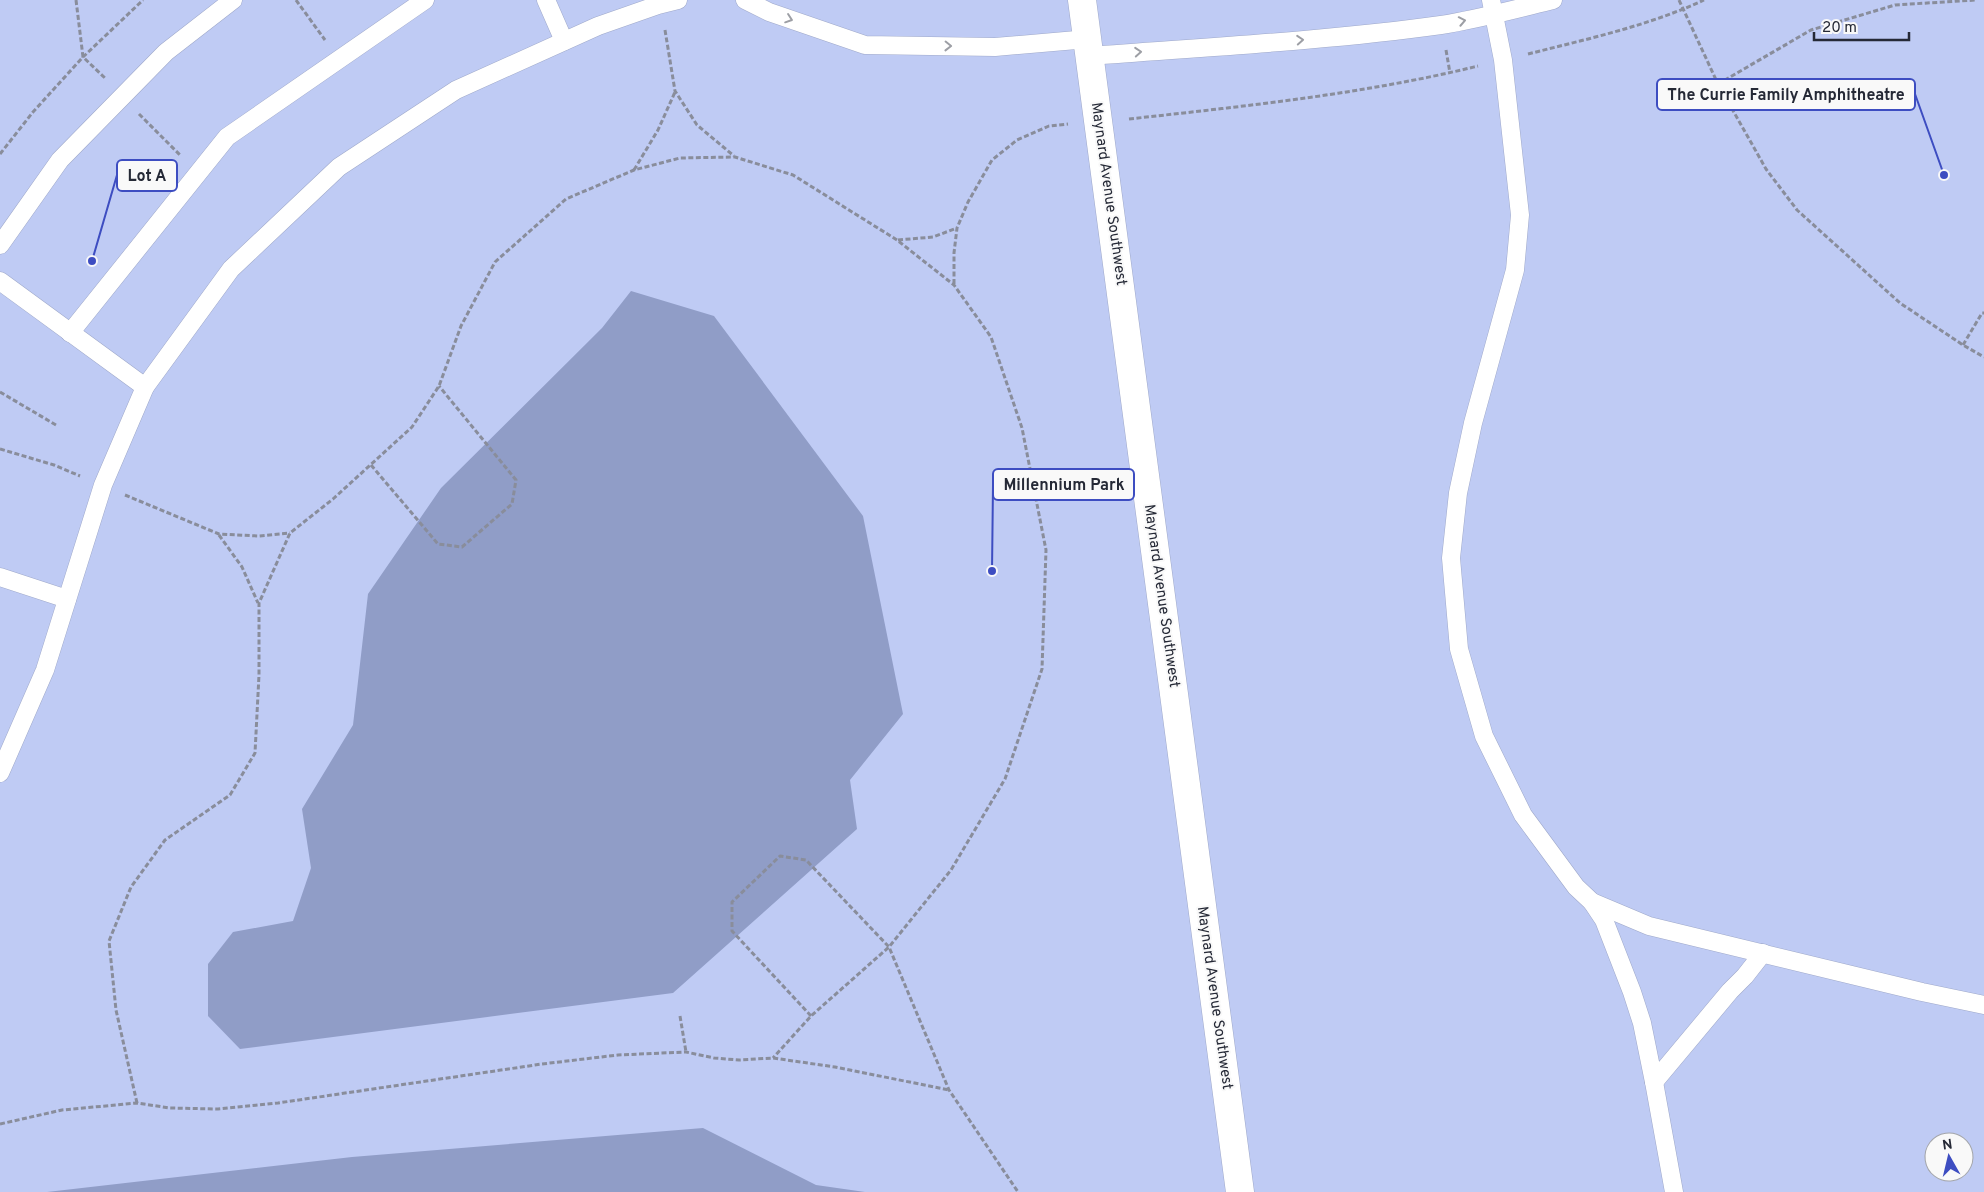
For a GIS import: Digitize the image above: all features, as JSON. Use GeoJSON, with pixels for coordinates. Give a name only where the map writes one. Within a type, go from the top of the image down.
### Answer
{"type":"FeatureCollection","features":[{"type":"Feature","properties":{"kind":"street","name":"Maynard Avenue Southwest"},"geometry":{"type":"LineString","coordinates":[[1082,0],[1240,1192]]}},
{"type":"Feature","properties":{"kind":"lane"},"geometry":{"type":"LineString","coordinates":[[0,245],[60,160],[166,52],[233,0]]}},
{"type":"Feature","properties":{"kind":"lane"},"geometry":{"type":"LineString","coordinates":[[70,332],[227,137],[425,0]]}},
{"type":"Feature","properties":{"kind":"lane"},"geometry":{"type":"LineString","coordinates":[[546,0],[564,41]]}},
{"type":"Feature","properties":{"kind":"lane"},"geometry":{"type":"LineString","coordinates":[[0,773],[44,670],[103,485],[145,387],[231,269],[339,166],[456,90],[598,26],[678,0]]}},
{"type":"Feature","properties":{"kind":"lane"},"geometry":{"type":"LineString","coordinates":[[745,0],[769,12],[865,45],[995,47],[1089,47],[1324,39],[1443,25],[1493,7],[1552,0]]}},
{"type":"Feature","properties":{"kind":"lane"},"geometry":{"type":"LineString","coordinates":[[1493,7],[1503,60],[1520,215],[1515,270],[1473,423],[1458,493],[1451,558],[1459,649],[1484,736],[1523,815],[1576,887],[1592,902],[1604,920],[1642,1023],[1674,1192]]}},
{"type":"Feature","properties":{"kind":"lane"},"geometry":{"type":"LineString","coordinates":[[0,281],[145,387]]}},
{"type":"Feature","properties":{"kind":"lane"},"geometry":{"type":"LineString","coordinates":[[0,578],[67,599]]}},
{"type":"Feature","properties":{"kind":"lane"},"geometry":{"type":"LineString","coordinates":[[1592,902],[1649,926],[1922,992],[1984,1005]]}},
{"type":"Feature","properties":{"kind":"lane"},"geometry":{"type":"LineString","coordinates":[[1654,1082],[1763,953]]}},
{"type":"Feature","properties":{"kind":"path"},"geometry":{"type":"LineString","coordinates":[[0,154],[33,112],[82,57],[143,0]]}},
{"type":"Feature","properties":{"kind":"path"},"geometry":{"type":"LineString","coordinates":[[296,0],[338,60]]}},
{"type":"Feature","properties":{"kind":"path"},"geometry":{"type":"LineString","coordinates":[[1679,0],[1718,84],[1766,169],[1797,210],[1900,303],[1984,357]]}},
{"type":"Feature","properties":{"kind":"path"},"geometry":{"type":"LineString","coordinates":[[954,285],[954,253],[957,228],[968,202],[992,160],[1016,140],[1049,126],[1330,95],[1450,73],[1619,31],[1683,10],[1704,0]]}},
{"type":"Feature","properties":{"kind":"path"},"geometry":{"type":"LineString","coordinates":[[1718,84],[1811,30],[1895,4],[1925,1],[1976,0]]}},
{"type":"Feature","properties":{"kind":"path"},"geometry":{"type":"LineString","coordinates":[[658,5],[666,33],[675,91],[697,125],[735,156]]}},
{"type":"Feature","properties":{"kind":"path"},"geometry":{"type":"LineString","coordinates":[[634,170],[658,130],[675,91]]}},
{"type":"Feature","properties":{"kind":"path"},"geometry":{"type":"LineString","coordinates":[[137,1103],[116,1010],[109,941],[131,887],[165,840],[230,795],[256,753],[259,603],[290,533],[333,499],[412,427],[439,386],[461,326],[494,262],[566,199],[634,170],[680,158],[735,156],[792,175],[897,240],[954,285],[991,337],[1022,428],[1046,550],[1042,669],[1005,779],[951,870],[889,947],[811,1016],[773,1058]]}},
{"type":"Feature","properties":{"kind":"path"},"geometry":{"type":"LineString","coordinates":[[897,240],[933,237],[957,228]]}},
{"type":"Feature","properties":{"kind":"path"},"geometry":{"type":"LineString","coordinates":[[1963,345],[1982,313],[1984,313]]}},
{"type":"Feature","properties":{"kind":"path"},"geometry":{"type":"LineString","coordinates":[[371,465],[438,544],[462,547],[512,504],[516,480],[439,386]]}},
{"type":"Feature","properties":{"kind":"path"},"geometry":{"type":"LineString","coordinates":[[0,392],[56,425]]}},
{"type":"Feature","properties":{"kind":"path"},"geometry":{"type":"LineString","coordinates":[[0,449],[54,465],[218,534],[258,536],[290,533]]}},
{"type":"Feature","properties":{"kind":"path"},"geometry":{"type":"LineString","coordinates":[[218,534],[242,567],[259,603]]}},
{"type":"Feature","properties":{"kind":"path"},"geometry":{"type":"LineString","coordinates":[[811,1016],[732,931],[732,902],[780,856],[806,860],[889,947],[949,1090],[1018,1192]]}},
{"type":"Feature","properties":{"kind":"path"},"geometry":{"type":"LineString","coordinates":[[680,1016],[686,1052]]}},
{"type":"Feature","properties":{"kind":"path"},"geometry":{"type":"LineString","coordinates":[[0,1124],[62,1110],[137,1103],[170,1108],[209,1109],[278,1104],[542,1064],[618,1055],[686,1052],[714,1058],[739,1060],[773,1058],[835,1067],[949,1090]]}},
{"type":"Feature","properties":{"kind":"shaded area"},"geometry":{"type":"Polygon","coordinates":[[[0,0],[1984,0],[1984,1192],[0,1192],[0,0]]]}},
{"type":"Feature","properties":{"kind":"shaded area"},"geometry":{"type":"Polygon","coordinates":[[[631,291],[714,316],[863,516],[903,714],[850,780],[857,829],[673,993],[240,1049],[208,1016],[208,964],[233,932],[293,921],[311,868],[302,809],[353,725],[368,594],[441,488],[602,328],[631,291]]]}},
{"type":"Feature","properties":{"kind":"shaded area"},"geometry":{"type":"Polygon","coordinates":[[[703,1128],[816,1185],[865,1192],[47,1192],[352,1157],[703,1128]]]}},
{"type":"Feature","properties":{"kind":"place","name":"The Currie Family Amphitheatre"},"geometry":{"type":"Point","coordinates":[1944,175]}},
{"type":"Feature","properties":{"kind":"place","name":"Lot A"},"geometry":{"type":"Point","coordinates":[92,261]}},
{"type":"Feature","properties":{"kind":"place","name":"Millennium Park"},"geometry":{"type":"Point","coordinates":[992,571]}}]}
